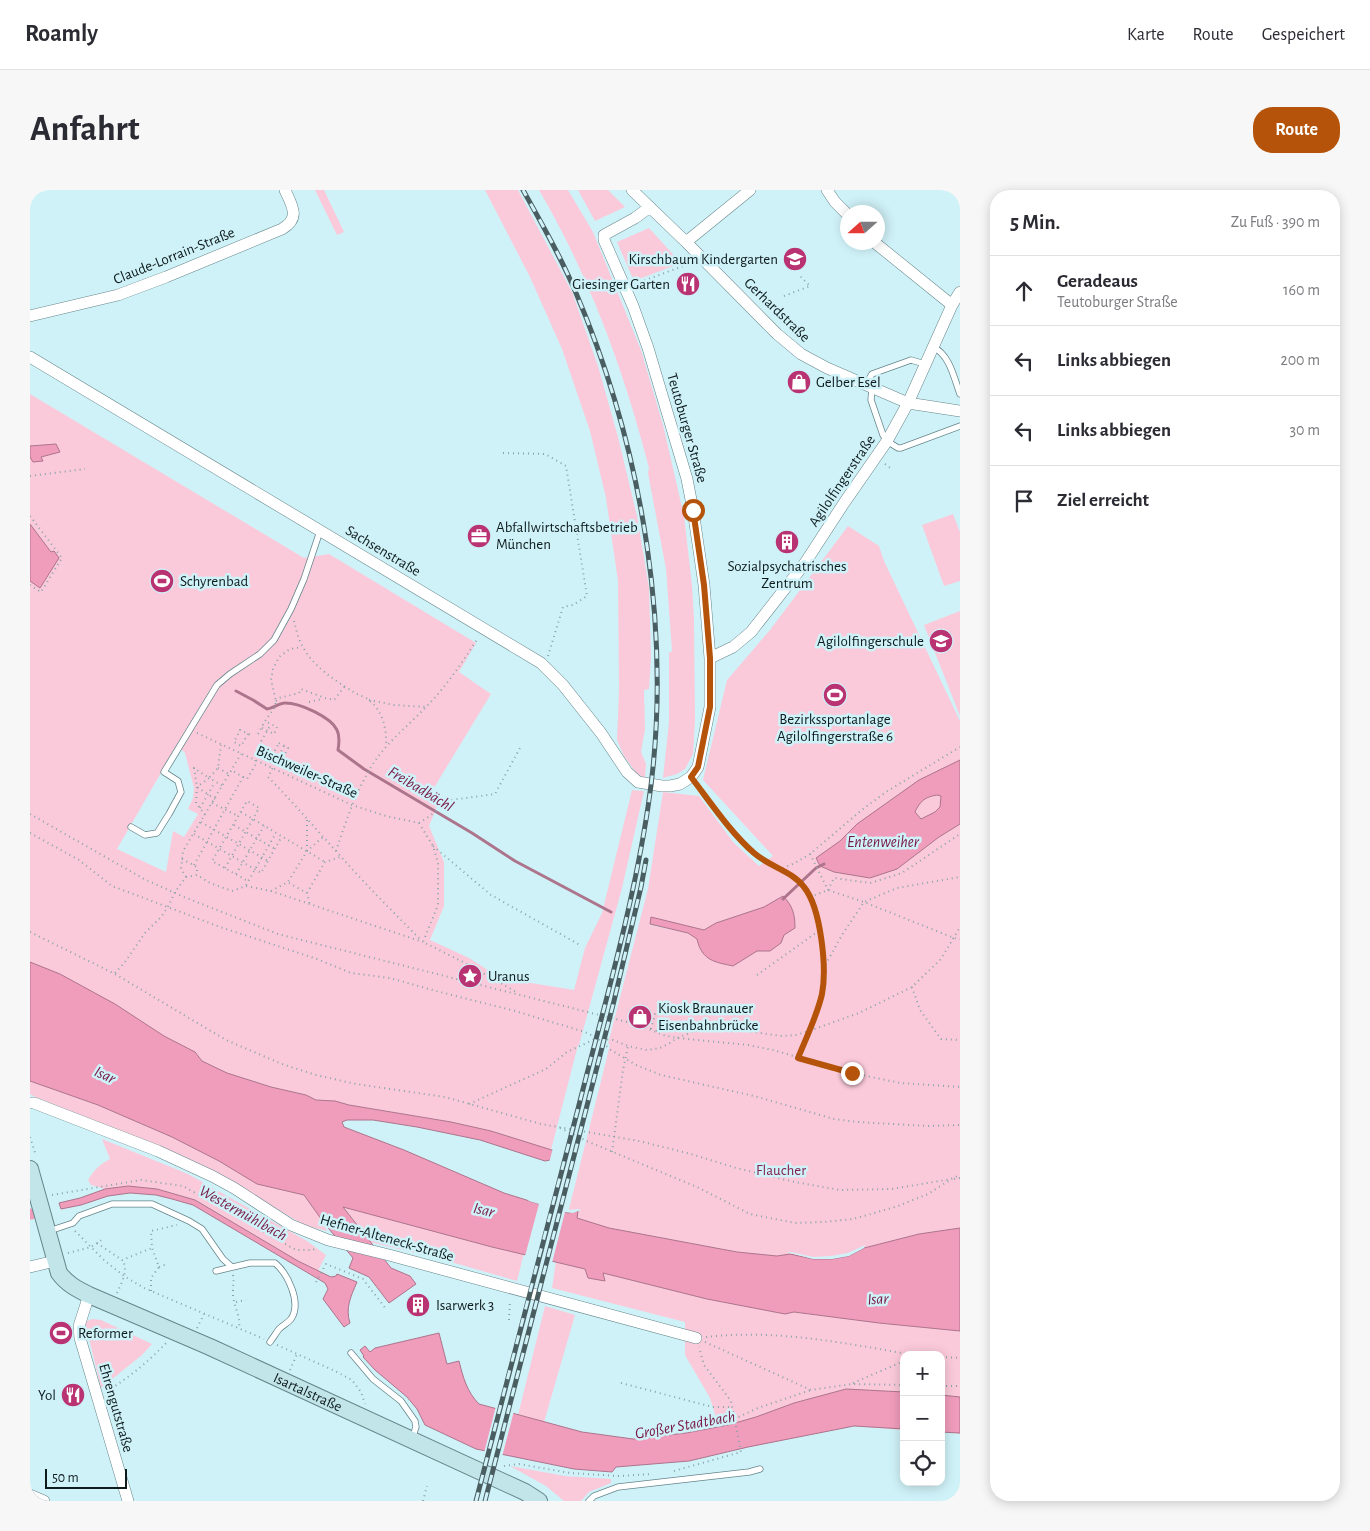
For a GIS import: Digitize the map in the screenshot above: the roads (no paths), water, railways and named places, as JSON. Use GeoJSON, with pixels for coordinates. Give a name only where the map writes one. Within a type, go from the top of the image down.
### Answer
{"type":"FeatureCollection","features":[{"type":"Feature","properties":{"kind":"main road","name":"Isartalstraße"},"geometry":{"type":"LineString","coordinates":[[30,1169],[59,1258],[59,1273],[74,1287],[210,1347],[525,1492],[539,1501]]}},
{"type":"Feature","properties":{"kind":"street","name":"Claude-Lorrain-Straße"},"geometry":{"type":"LineString","coordinates":[[30,316],[118,295],[282,229],[290,224],[294,215],[285,190]]}},
{"type":"Feature","properties":{"kind":"street","name":"Gerhardstraße"},"geometry":{"type":"LineString","coordinates":[[632,190],[790,346],[801,354],[827,368],[908,403],[960,411]]}},
{"type":"Feature","properties":{"kind":"street"},"geometry":{"type":"LineString","coordinates":[[686,242],[750,190]]}},
{"type":"Feature","properties":{"kind":"street"},"geometry":{"type":"LineString","coordinates":[[827,190],[840,207]]}},
{"type":"Feature","properties":{"kind":"street","name":"Teutoburger Straße"},"geometry":{"type":"LineString","coordinates":[[650,206],[635,218],[608,231],[604,235],[604,240],[648,348],[688,486],[704,585],[710,658],[710,707],[698,767],[691,777]]}},
{"type":"Feature","properties":{"kind":"street"},"geometry":{"type":"LineString","coordinates":[[884,250],[952,305]]}},
{"type":"Feature","properties":{"kind":"street","name":"Agilolfingerstraße"},"geometry":{"type":"LineString","coordinates":[[710,658],[733,647],[751,632],[805,563],[887,441],[908,403],[952,305],[960,292]]}},
{"type":"Feature","properties":{"kind":"street","name":"Sachsenstraße"},"geometry":{"type":"LineString","coordinates":[[30,357],[541,663],[563,685],[602,733],[626,772],[638,782],[670,786],[680,784],[691,777]]}},
{"type":"Feature","properties":{"kind":"street","name":"Hefner-Alteneck-Straße"},"geometry":{"type":"LineString","coordinates":[[30,1103],[158,1152],[234,1188],[291,1224],[332,1241],[389,1254],[696,1338]]}},
{"type":"Feature","properties":{"kind":"street"},"geometry":{"type":"LineString","coordinates":[[30,1267],[59,1258]]}},
{"type":"Feature","properties":{"kind":"street","name":"Ehrengutstraße"},"geometry":{"type":"LineString","coordinates":[[89,1295],[79,1326],[80,1338],[128,1501]]}},
{"type":"Feature","properties":{"kind":"street"},"geometry":{"type":"LineString","coordinates":[[30,1495],[44,1501]]}},
{"type":"Feature","properties":{"kind":"lane"},"geometry":{"type":"LineString","coordinates":[[933,347],[940,350],[946,356],[960,394]]}},
{"type":"Feature","properties":{"kind":"lane"},"geometry":{"type":"LineString","coordinates":[[925,364],[911,360],[872,374],[868,378],[871,400],[883,434],[887,441],[901,448],[960,426]]}},
{"type":"Feature","properties":{"kind":"lane"},"geometry":{"type":"LineString","coordinates":[[131,827],[145,835],[157,833],[181,792],[178,781],[164,772],[217,686],[230,674],[260,654],[274,640],[304,579],[320,531]]}},
{"type":"Feature","properties":{"kind":"lane"},"geometry":{"type":"LineString","coordinates":[[55,1229],[73,1223],[79,1216],[112,1204],[152,1204],[202,1228],[223,1259],[232,1268]]}},
{"type":"Feature","properties":{"kind":"lane"},"geometry":{"type":"LineString","coordinates":[[216,1271],[250,1263],[275,1263],[283,1270],[290,1285],[296,1310],[290,1321],[278,1330],[270,1342]]}},
{"type":"Feature","properties":{"kind":"lane"},"geometry":{"type":"LineString","coordinates":[[351,1353],[373,1379],[401,1401],[415,1421],[416,1427],[411,1440]]}},
{"type":"Feature","properties":{"kind":"lane"},"geometry":{"type":"LineString","coordinates":[[589,1501],[594,1496],[618,1487],[749,1472],[760,1469]]}},
{"type":"Feature","properties":{"kind":"water"},"geometry":{"type":"Polygon","coordinates":[[[56,444],[60,452],[41,457],[43,461],[33,462],[30,457],[30,446],[56,444]]]}},
{"type":"Feature","properties":{"kind":"water"},"geometry":{"type":"Polygon","coordinates":[[[30,524],[51,552],[54,551],[59,558],[40,588],[30,581],[30,524]]]}},
{"type":"Feature","properties":{"kind":"water","name":"Entenweiher"},"geometry":{"type":"Polygon","coordinates":[[[960,760],[960,824],[939,837],[897,869],[870,878],[834,872],[820,866],[816,858],[840,841],[857,824],[919,780],[960,760]],[[937,795],[926,798],[915,812],[921,819],[935,812],[940,807],[941,796],[937,795]]]}},
{"type":"Feature","properties":{"kind":"water"},"geometry":{"type":"Polygon","coordinates":[[[783,896],[793,911],[795,928],[784,935],[781,943],[770,951],[757,951],[733,966],[710,959],[702,952],[697,939],[688,933],[650,924],[651,917],[704,930],[716,923],[764,907],[783,896]]]}},
{"type":"Feature","properties":{"kind":"water","name":"Isar"},"geometry":{"type":"Polygon","coordinates":[[[30,962],[60,974],[115,1004],[164,1036],[195,1052],[202,1061],[227,1073],[271,1087],[306,1095],[316,1100],[335,1101],[491,1131],[571,1156],[545,1161],[480,1140],[417,1127],[373,1120],[347,1120],[342,1122],[344,1127],[404,1150],[504,1193],[568,1213],[578,1211],[577,1218],[609,1228],[737,1252],[777,1256],[790,1254],[813,1259],[832,1259],[849,1256],[864,1248],[919,1234],[960,1228],[960,1331],[794,1312],[785,1314],[707,1299],[603,1273],[605,1281],[588,1278],[585,1269],[492,1247],[343,1207],[391,1268],[410,1276],[416,1284],[389,1303],[369,1277],[349,1268],[353,1258],[304,1195],[257,1184],[219,1161],[172,1137],[98,1105],[30,1081],[30,962]]]}},
{"type":"Feature","properties":{"kind":"water"},"geometry":{"type":"Polygon","coordinates":[[[128,1186],[157,1189],[195,1200],[298,1261],[331,1277],[337,1274],[357,1282],[348,1307],[350,1323],[344,1327],[323,1299],[328,1289],[325,1283],[193,1205],[156,1195],[130,1193],[108,1196],[61,1209],[59,1203],[105,1189],[128,1186]]]}},
{"type":"Feature","properties":{"kind":"water"},"geometry":{"type":"Polygon","coordinates":[[[439,1333],[447,1364],[459,1361],[468,1389],[479,1404],[582,1432],[633,1439],[686,1433],[728,1425],[794,1403],[846,1389],[900,1392],[900,1429],[854,1426],[689,1461],[616,1467],[612,1472],[574,1469],[476,1449],[425,1425],[417,1409],[407,1397],[375,1370],[363,1357],[360,1350],[365,1346],[370,1352],[375,1348],[439,1333]]]}},
{"type":"Feature","properties":{"kind":"water"},"geometry":{"type":"Polygon","coordinates":[[[945,1395],[960,1397],[960,1433],[945,1432],[945,1395]]]}},
{"type":"Feature","properties":{"kind":"waterway","name":"Freibadbächl"},"geometry":{"type":"LineString","coordinates":[[236,691],[267,709],[283,703],[299,705],[322,716],[334,725],[337,730],[339,737],[338,750],[364,769],[472,833],[515,861],[611,912]]}},
{"type":"Feature","properties":{"kind":"waterway"},"geometry":{"type":"LineString","coordinates":[[783,899],[816,868],[824,864]]}},
{"type":"Feature","properties":{"kind":"railway"},"geometry":{"type":"LineString","coordinates":[[476,1501],[626,919],[642,844],[655,743],[657,677],[654,611],[647,545],[635,480],[619,416],[599,353],[576,293],[564,266],[523,190]]}},
{"type":"Feature","properties":{"kind":"railway"},"geometry":{"type":"LineString","coordinates":[[485,1501],[614,1001],[646,860]]}},
{"type":"Feature","properties":{"kind":"place","name":"Kirschbaum Kindergarten"},"geometry":{"type":"Point","coordinates":[795,259]}},
{"type":"Feature","properties":{"kind":"place","name":"Giesinger Garten"},"geometry":{"type":"Point","coordinates":[688,284]}},
{"type":"Feature","properties":{"kind":"place","name":"Gelber Esel"},"geometry":{"type":"Point","coordinates":[799,382]}},
{"type":"Feature","properties":{"kind":"place","name":"Abfallwirtschaftsbetrieb München"},"geometry":{"type":"Point","coordinates":[479,536]}},
{"type":"Feature","properties":{"kind":"place","name":"Sozialpsychatrisches Zentrum"},"geometry":{"type":"Point","coordinates":[787,542]}},
{"type":"Feature","properties":{"kind":"place","name":"Schyrenbad"},"geometry":{"type":"Point","coordinates":[162,581]}},
{"type":"Feature","properties":{"kind":"place","name":"Agilolfingerschule"},"geometry":{"type":"Point","coordinates":[941,641]}},
{"type":"Feature","properties":{"kind":"place","name":"Bezirkssportanlage Agilolfingerstraße 6"},"geometry":{"type":"Point","coordinates":[835,695]}},
{"type":"Feature","properties":{"kind":"place","name":"Uranus"},"geometry":{"type":"Point","coordinates":[470,976]}},
{"type":"Feature","properties":{"kind":"place","name":"Kiosk Braunauer Eisenbahnbrücke"},"geometry":{"type":"Point","coordinates":[640,1017]}},
{"type":"Feature","properties":{"kind":"place","name":"Isarwerk 3"},"geometry":{"type":"Point","coordinates":[418,1305]}},
{"type":"Feature","properties":{"kind":"place","name":"Reformer"},"geometry":{"type":"Point","coordinates":[61,1333]}},
{"type":"Feature","properties":{"kind":"place","name":"Yol"},"geometry":{"type":"Point","coordinates":[73,1395]}},
{"type":"Feature","properties":{"kind":"park label","name":"Flaucher"},"geometry":{"type":"Point","coordinates":[781,1170]}},
{"type":"Feature","properties":{"kind":"water label","name":"Westermühlbach"},"geometry":{"type":"Point","coordinates":[243,1213]}},
{"type":"Feature","properties":{"kind":"water label","name":"Großer Stadtbach"},"geometry":{"type":"Point","coordinates":[685,1425]}}]}
